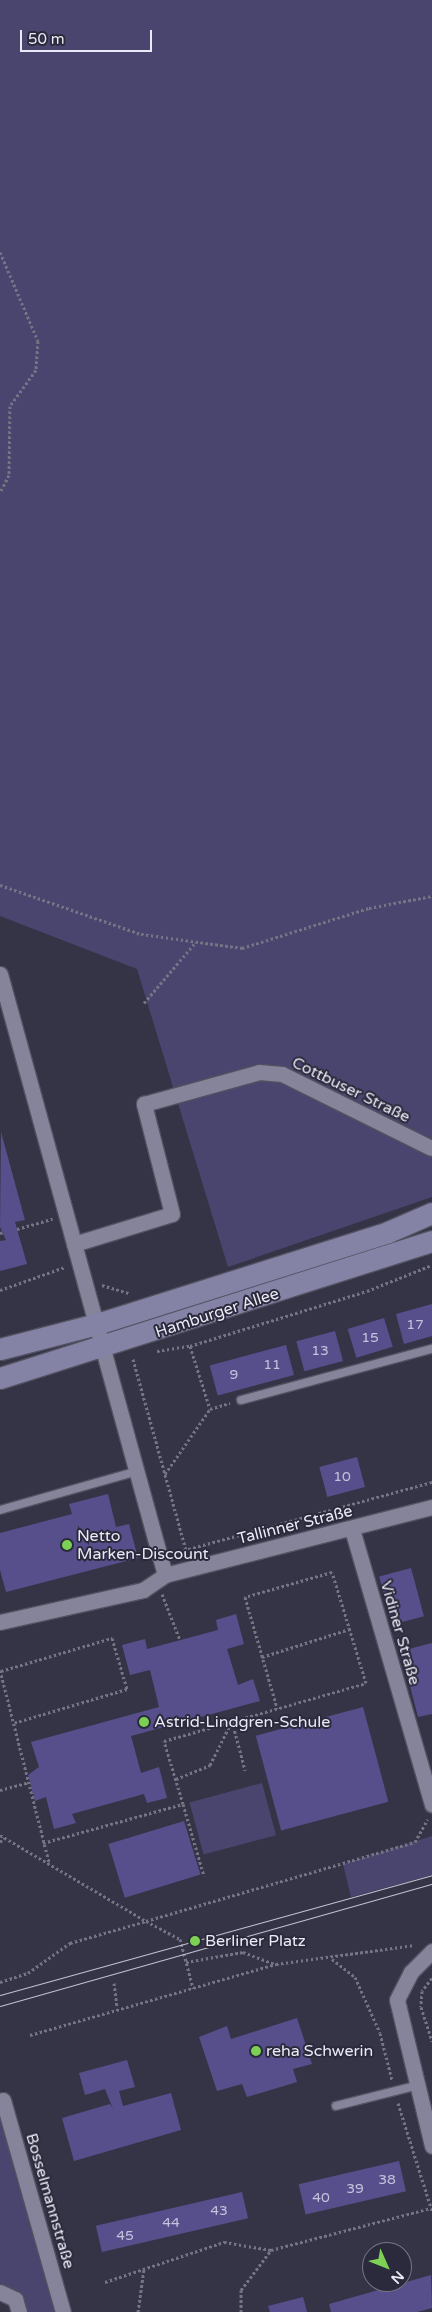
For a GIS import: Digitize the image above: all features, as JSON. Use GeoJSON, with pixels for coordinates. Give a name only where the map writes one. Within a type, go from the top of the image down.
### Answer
{"type":"FeatureCollection","features":[{"type":"Feature","properties":{"kind":"street"},"geometry":{"type":"LineString","coordinates":[[0,974],[161,1557],[161,1578]]}},
{"type":"Feature","properties":{"kind":"street","name":"Cottbuser Straße"},"geometry":{"type":"LineString","coordinates":[[74,1244],[172,1214],[144,1104],[259,1072],[282,1074],[431,1148]]}},
{"type":"Feature","properties":{"kind":"street","name":"Hamburger Allee"},"geometry":{"type":"LineString","coordinates":[[0,1349],[97,1324],[388,1232],[432,1213]]}},
{"type":"Feature","properties":{"kind":"street","name":"Hamburger Allee"},"geometry":{"type":"LineString","coordinates":[[0,1378],[104,1348],[432,1241]]}},
{"type":"Feature","properties":{"kind":"street","name":"Tallinner Straße"},"geometry":{"type":"LineString","coordinates":[[0,1622],[143,1590],[161,1578],[432,1507]]}},
{"type":"Feature","properties":{"kind":"street","name":"Vidiner Straße"},"geometry":{"type":"LineString","coordinates":[[352,1529],[432,1805]]}},
{"type":"Feature","properties":{"kind":"street"},"geometry":{"type":"LineString","coordinates":[[428,1948],[411,1972],[398,2000],[416,2086],[432,2146]]}},
{"type":"Feature","properties":{"kind":"street","name":"Bosselmannstraße"},"geometry":{"type":"LineString","coordinates":[[3,2100],[63,2312]]}},
{"type":"Feature","properties":{"kind":"street"},"geometry":{"type":"LineString","coordinates":[[0,2292],[17,2306]]}},
{"type":"Feature","properties":{"kind":"lane"},"geometry":{"type":"LineString","coordinates":[[241,1400],[432,1349]]}},
{"type":"Feature","properties":{"kind":"lane"},"geometry":{"type":"LineString","coordinates":[[0,1510],[138,1471]]}},
{"type":"Feature","properties":{"kind":"lane"},"geometry":{"type":"LineString","coordinates":[[336,2106],[416,2086]]}},
{"type":"Feature","properties":{"kind":"path"},"geometry":{"type":"LineString","coordinates":[[0,252],[38,342],[36,370],[10,406],[9,475],[0,493]]}},
{"type":"Feature","properties":{"kind":"path"},"geometry":{"type":"LineString","coordinates":[[0,886],[141,934],[242,948],[369,908],[432,896]]}},
{"type":"Feature","properties":{"kind":"path"},"geometry":{"type":"LineString","coordinates":[[144,1003],[196,942]]}},
{"type":"Feature","properties":{"kind":"path"},"geometry":{"type":"LineString","coordinates":[[17,1229],[67,1215]]}},
{"type":"Feature","properties":{"kind":"path"},"geometry":{"type":"LineString","coordinates":[[0,1290],[80,1262]]}},
{"type":"Feature","properties":{"kind":"path"},"geometry":{"type":"LineString","coordinates":[[157,1351],[190,1346],[367,1291],[432,1265]]}},
{"type":"Feature","properties":{"kind":"path"},"geometry":{"type":"LineString","coordinates":[[190,1346],[210,1409]]}},
{"type":"Feature","properties":{"kind":"path"},"geometry":{"type":"LineString","coordinates":[[133,1359],[186,1550]]}},
{"type":"Feature","properties":{"kind":"path"},"geometry":{"type":"LineString","coordinates":[[165,1474],[210,1409],[241,1400]]}},
{"type":"Feature","properties":{"kind":"path"},"geometry":{"type":"LineString","coordinates":[[161,1557],[432,1482]]}},
{"type":"Feature","properties":{"kind":"path"},"geometry":{"type":"LineString","coordinates":[[204,1876],[164,1741],[366,1683],[332,1572],[245,1597],[277,1708]]}},
{"type":"Feature","properties":{"kind":"path"},"geometry":{"type":"LineString","coordinates":[[161,1578],[180,1640]]}},
{"type":"Feature","properties":{"kind":"path"},"geometry":{"type":"LineString","coordinates":[[262,1657],[350,1629]]}},
{"type":"Feature","properties":{"kind":"path"},"geometry":{"type":"LineString","coordinates":[[14,1723],[127,1689],[112,1638],[0,1670],[27,1783],[49,1863]]}},
{"type":"Feature","properties":{"kind":"path"},"geometry":{"type":"LineString","coordinates":[[232,1721],[245,1770]]}},
{"type":"Feature","properties":{"kind":"path"},"geometry":{"type":"LineString","coordinates":[[176,1779],[210,1765],[232,1721]]}},
{"type":"Feature","properties":{"kind":"path"},"geometry":{"type":"LineString","coordinates":[[0,1790],[27,1783]]}},
{"type":"Feature","properties":{"kind":"path"},"geometry":{"type":"LineString","coordinates":[[43,1843],[183,1804]]}},
{"type":"Feature","properties":{"kind":"path"},"geometry":{"type":"LineString","coordinates":[[0,1982],[28,1973],[70,1944],[415,1842],[432,1811]]}},
{"type":"Feature","properties":{"kind":"path"},"geometry":{"type":"LineString","coordinates":[[0,1842],[2,1836],[146,1922],[180,1939],[193,1988]]}},
{"type":"Feature","properties":{"kind":"path"},"geometry":{"type":"LineString","coordinates":[[30,2035],[117,2007],[276,1964],[428,1948]]}},
{"type":"Feature","properties":{"kind":"path"},"geometry":{"type":"LineString","coordinates":[[186,1962],[242,1952],[276,1964]]}},
{"type":"Feature","properties":{"kind":"path"},"geometry":{"type":"LineString","coordinates":[[432,1978],[422,1991],[421,2007],[432,2041]]}},
{"type":"Feature","properties":{"kind":"path"},"geometry":{"type":"LineString","coordinates":[[114,1983],[117,2007]]}},
{"type":"Feature","properties":{"kind":"path"},"geometry":{"type":"LineString","coordinates":[[105,2282],[224,2242],[271,2250],[431,2208]]}},
{"type":"Feature","properties":{"kind":"path"},"geometry":{"type":"LineString","coordinates":[[241,2312],[241,2290],[271,2250]]}},
{"type":"Feature","properties":{"kind":"path"},"geometry":{"type":"LineString","coordinates":[[138,2312],[144,2269]]}},
{"type":"Feature","properties":{"kind":"shaded area"},"geometry":{"type":"Polygon","coordinates":[[[0,0],[432,0],[432,1197],[228,1267],[137,969],[0,916],[0,0]]]}},
{"type":"Feature","properties":{"kind":"shaded area"},"geometry":{"type":"Polygon","coordinates":[[[262,1783],[276,1835],[204,1855],[190,1802],[262,1783]]]}},
{"type":"Feature","properties":{"kind":"shaded area"},"geometry":{"type":"Polygon","coordinates":[[[432,1836],[432,1875],[351,1897],[343,1864],[432,1836]]]}},
{"type":"Feature","properties":{"kind":"shaded area"},"geometry":{"type":"Polygon","coordinates":[[[0,2098],[63,2312],[19,2312],[0,2292],[0,2098]]]}},
{"type":"Feature","properties":{"kind":"building"},"geometry":{"type":"Polygon","coordinates":[[[1,1132],[25,1220],[15,1222],[27,1264],[0,1271],[0,1241],[6,1240],[0,1227],[1,1132]]]}},
{"type":"Feature","properties":{"kind":"building"},"geometry":{"type":"Polygon","coordinates":[[[432,1304],[432,1336],[404,1344],[396,1314],[432,1304]]]}},
{"type":"Feature","properties":{"kind":"building"},"geometry":{"type":"Polygon","coordinates":[[[384,1318],[393,1347],[356,1358],[348,1329],[384,1318]]]}},
{"type":"Feature","properties":{"kind":"building"},"geometry":{"type":"Polygon","coordinates":[[[335,1331],[343,1361],[304,1371],[296,1341],[335,1331]]]}},
{"type":"Feature","properties":{"kind":"building"},"geometry":{"type":"Polygon","coordinates":[[[286,1345],[294,1375],[218,1395],[210,1365],[286,1345]]]}},
{"type":"Feature","properties":{"kind":"building"},"geometry":{"type":"Polygon","coordinates":[[[357,1457],[365,1487],[327,1497],[319,1467],[357,1457]]]}},
{"type":"Feature","properties":{"kind":"building","name":"Netto Marken-Discount"},"geometry":{"type":"Polygon","coordinates":[[[108,1494],[116,1527],[129,1524],[138,1558],[6,1592],[0,1570],[0,1533],[72,1514],[69,1504],[108,1494]]]}},
{"type":"Feature","properties":{"kind":"building"},"geometry":{"type":"Polygon","coordinates":[[[411,1568],[424,1616],[392,1625],[379,1577],[411,1568]]]}},
{"type":"Feature","properties":{"kind":"building","name":"Astrid-Lindgren-Schule"},"geometry":{"type":"Polygon","coordinates":[[[236,1614],[244,1644],[227,1649],[238,1685],[253,1679],[260,1701],[131,1736],[141,1773],[159,1767],[167,1798],[147,1803],[144,1794],[72,1814],[76,1823],[54,1829],[46,1797],[35,1801],[28,1775],[39,1767],[31,1742],[159,1707],[150,1670],[130,1675],[122,1645],[145,1639],[147,1649],[218,1630],[216,1620],[236,1614]]]}},
{"type":"Feature","properties":{"kind":"building"},"geometry":{"type":"Polygon","coordinates":[[[432,1643],[432,1714],[418,1717],[401,1651],[432,1643]]]}},
{"type":"Feature","properties":{"kind":"building"},"geometry":{"type":"Polygon","coordinates":[[[363,1707],[388,1802],[281,1830],[256,1736],[363,1707]]]}},
{"type":"Feature","properties":{"kind":"building"},"geometry":{"type":"Polygon","coordinates":[[[184,1821],[200,1875],[125,1898],[108,1844],[184,1821]]]}},
{"type":"Feature","properties":{"kind":"building","name":"reha Schwerin"},"geometry":{"type":"Polygon","coordinates":[[[297,2018],[312,2064],[293,2069],[297,2082],[247,2097],[242,2084],[217,2091],[199,2037],[227,2026],[231,2039],[297,2018]]]}},
{"type":"Feature","properties":{"kind":"building"},"geometry":{"type":"Polygon","coordinates":[[[127,2060],[135,2087],[119,2091],[123,2106],[171,2093],[181,2130],[74,2161],[62,2118],[110,2104],[113,2109],[105,2089],[85,2095],[79,2073],[127,2060]]]}},
{"type":"Feature","properties":{"kind":"building"},"geometry":{"type":"Polygon","coordinates":[[[399,2161],[406,2191],[306,2214],[299,2184],[399,2161]]]}},
{"type":"Feature","properties":{"kind":"building"},"geometry":{"type":"Polygon","coordinates":[[[242,2192],[248,2218],[102,2252],[96,2226],[242,2192]]]}},
{"type":"Feature","properties":{"kind":"building"},"geometry":{"type":"Polygon","coordinates":[[[431,2275],[432,2308],[417,2312],[331,2312],[329,2304],[371,2292],[412,2292],[412,2280],[431,2275]]]}},
{"type":"Feature","properties":{"kind":"building"},"geometry":{"type":"Polygon","coordinates":[[[303,2297],[307,2312],[270,2312],[268,2306],[303,2297]]]}},
{"type":"Feature","properties":{"kind":"tram line"},"geometry":{"type":"LineString","coordinates":[[0,1995],[432,1875]]}},
{"type":"Feature","properties":{"kind":"tram line"},"geometry":{"type":"LineString","coordinates":[[0,2006],[432,1884]]}},
{"type":"Feature","properties":{"kind":"place","name":"Netto Marken-Discount"},"geometry":{"type":"Point","coordinates":[67,1545]}},
{"type":"Feature","properties":{"kind":"place","name":"Astrid-Lindgren-Schule"},"geometry":{"type":"Point","coordinates":[144,1722]}},
{"type":"Feature","properties":{"kind":"place","name":"Berliner Platz"},"geometry":{"type":"Point","coordinates":[195,1941]}},
{"type":"Feature","properties":{"kind":"place","name":"reha Schwerin"},"geometry":{"type":"Point","coordinates":[256,2051]}}]}
